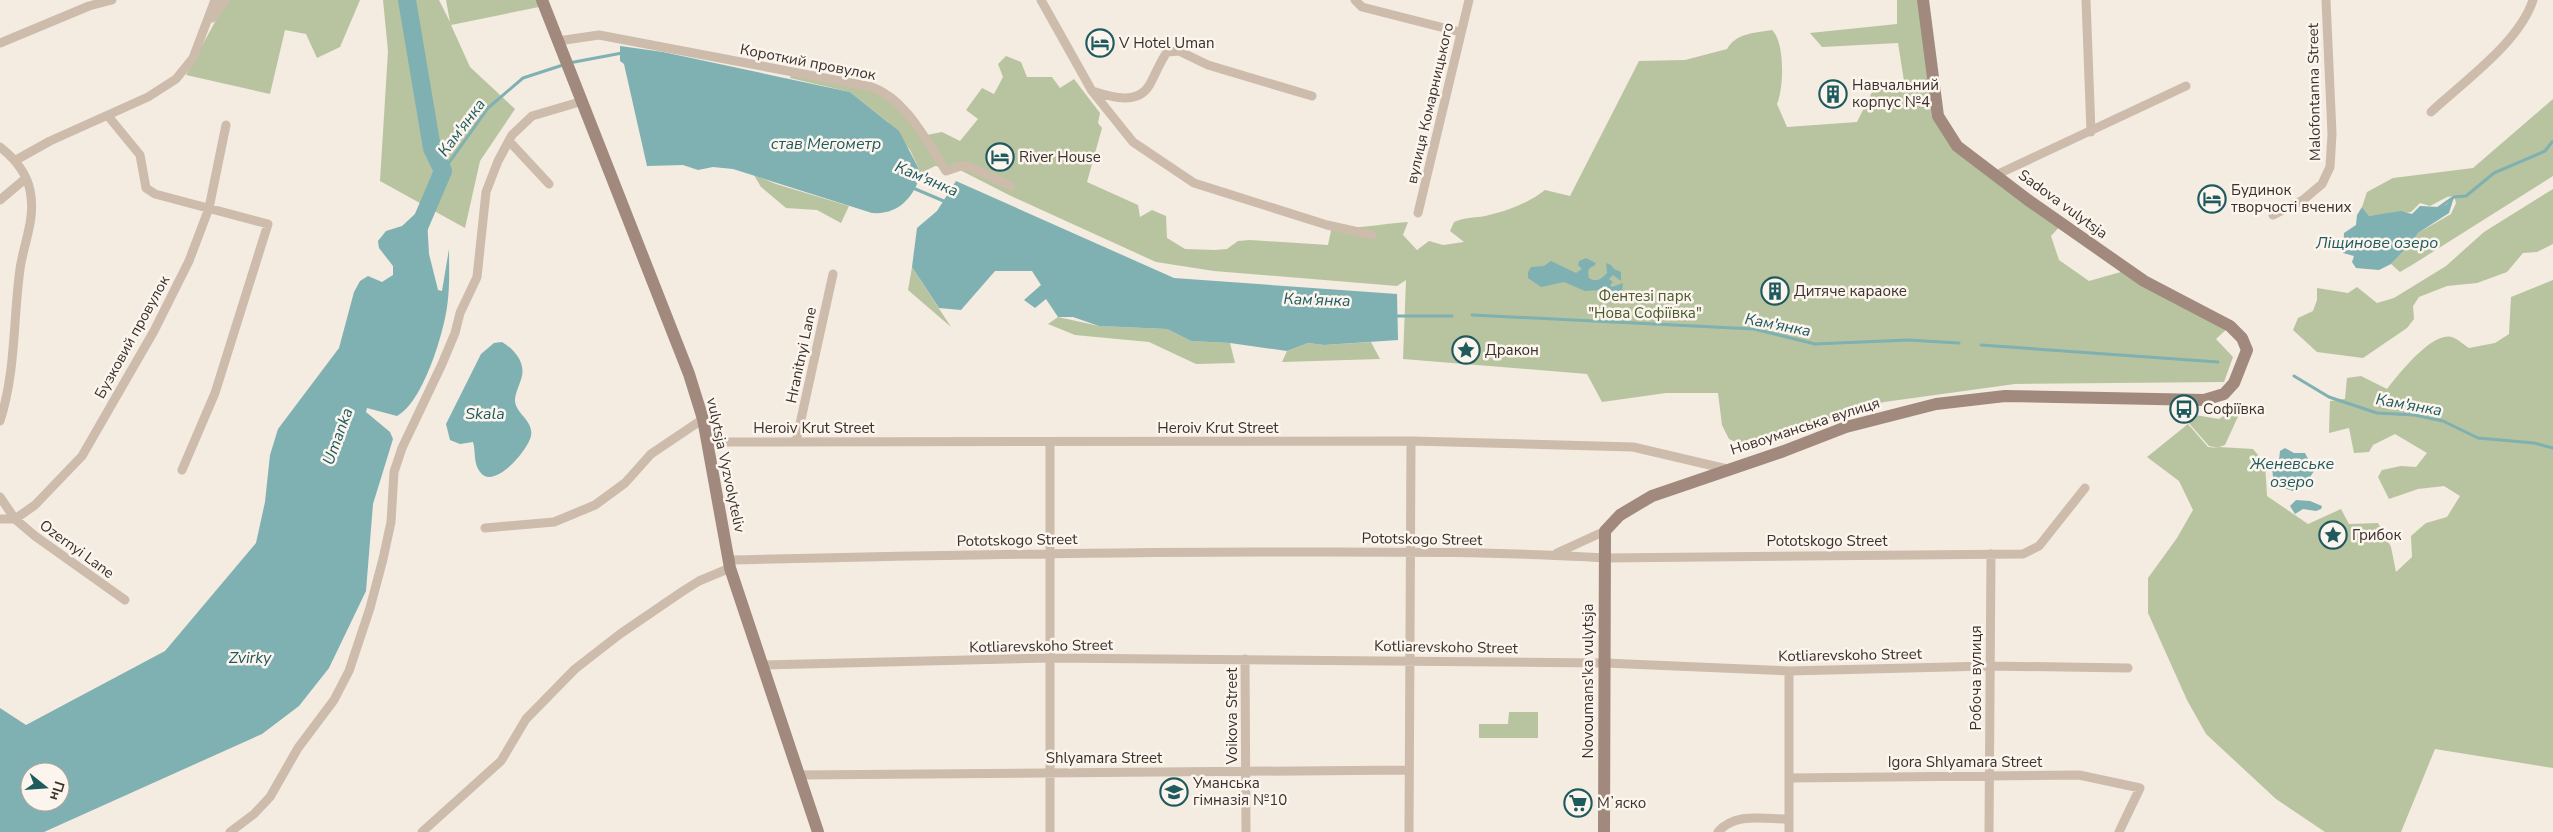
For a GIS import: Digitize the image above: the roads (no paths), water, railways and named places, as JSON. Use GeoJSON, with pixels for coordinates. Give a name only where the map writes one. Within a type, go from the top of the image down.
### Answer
{"type":"FeatureCollection","features":[{"type":"Feature","properties":{"kind":"street"},"geometry":{"type":"LineString","coordinates":[[0,43],[72,13],[112,0]]}},
{"type":"Feature","properties":{"kind":"street"},"geometry":{"type":"LineString","coordinates":[[16,160],[50,141],[148,97],[176,79],[193,58],[215,0]]}},
{"type":"Feature","properties":{"kind":"street"},"geometry":{"type":"LineString","coordinates":[[206,27],[225,0]]}},
{"type":"Feature","properties":{"kind":"street","name":"vulytsja Vyzvolyteliv"},"geometry":{"type":"LineString","coordinates":[[542,0],[683,357],[703,419],[729,564],[818,832]]}},
{"type":"Feature","properties":{"kind":"street"},"geometry":{"type":"LineString","coordinates":[[1041,0],[1092,91],[1133,142],[1194,183],[1327,225],[1372,236]]}},
{"type":"Feature","properties":{"kind":"street"},"geometry":{"type":"LineString","coordinates":[[1355,0],[1362,7],[1460,32]]}},
{"type":"Feature","properties":{"kind":"street","name":"вулиця Комарницького"},"geometry":{"type":"LineString","coordinates":[[1418,213],[1469,0]]}},
{"type":"Feature","properties":{"kind":"street","name":"Sadova vulytsja"},"geometry":{"type":"LineString","coordinates":[[1923,0],[1938,116],[1957,146],[2144,281],[2230,326],[2242,338],[2246,350],[2234,383]]}},
{"type":"Feature","properties":{"kind":"street"},"geometry":{"type":"LineString","coordinates":[[2086,0],[2091,132]]}},
{"type":"Feature","properties":{"kind":"street","name":"Malofontanna Street"},"geometry":{"type":"LineString","coordinates":[[2273,215],[2303,200],[2322,184],[2330,168],[2332,134],[2326,0]]}},
{"type":"Feature","properties":{"kind":"street"},"geometry":{"type":"LineString","coordinates":[[2431,112],[2506,43],[2522,22],[2533,0]]}},
{"type":"Feature","properties":{"kind":"street","name":"Короткий провулок"},"geometry":{"type":"LineString","coordinates":[[560,45],[599,35],[872,87],[887,93],[903,108],[946,171],[961,166],[968,166],[1011,186]]}},
{"type":"Feature","properties":{"kind":"street"},"geometry":{"type":"LineString","coordinates":[[1092,91],[1116,98],[1128,99],[1140,94],[1149,86],[1167,52],[1173,50],[1208,65],[1312,96]]}},
{"type":"Feature","properties":{"kind":"street"},"geometry":{"type":"LineString","coordinates":[[1996,175],[2186,86]]}},
{"type":"Feature","properties":{"kind":"street"},"geometry":{"type":"LineString","coordinates":[[230,832],[254,814],[270,797],[298,748],[334,700],[348,671],[370,608],[384,559],[390,522],[394,472],[402,448],[448,348],[460,313],[477,277],[486,192],[508,141],[521,125],[532,116],[582,101]]}},
{"type":"Feature","properties":{"kind":"street"},"geometry":{"type":"LineString","coordinates":[[108,116],[140,155],[146,188],[154,194],[268,224],[215,393],[182,470]]}},
{"type":"Feature","properties":{"kind":"street","name":"Бузковий провулок"},"geometry":{"type":"LineString","coordinates":[[15,519],[35,505],[82,456],[154,331],[189,261],[209,208],[226,126]]}},
{"type":"Feature","properties":{"kind":"street"},"geometry":{"type":"LineString","coordinates":[[508,141],[549,184]]}},
{"type":"Feature","properties":{"kind":"street"},"geometry":{"type":"LineString","coordinates":[[0,147],[16,160],[30,189],[32,217],[20,268],[13,366],[0,421]]}},
{"type":"Feature","properties":{"kind":"street"},"geometry":{"type":"LineString","coordinates":[[0,200],[25,180]]}},
{"type":"Feature","properties":{"kind":"street","name":"Hranitnyi Lane"},"geometry":{"type":"LineString","coordinates":[[796,442],[833,274]]}},
{"type":"Feature","properties":{"kind":"street","name":"Новоуманська вулиця"},"geometry":{"type":"LineString","coordinates":[[1605,531],[1620,515],[1652,496],[1846,427],[1936,404],[2005,396],[2204,400],[2224,394],[2234,383]]}},
{"type":"Feature","properties":{"kind":"street"},"geometry":{"type":"LineString","coordinates":[[485,528],[554,522],[595,505],[625,482],[651,454],[703,419]]}},
{"type":"Feature","properties":{"kind":"street","name":"Heroiv Krut Street"},"geometry":{"type":"LineString","coordinates":[[708,442],[1411,442],[1633,447],[1727,469]]}},
{"type":"Feature","properties":{"kind":"street"},"geometry":{"type":"LineString","coordinates":[[1409,832],[1411,442]]}},
{"type":"Feature","properties":{"kind":"street"},"geometry":{"type":"LineString","coordinates":[[1050,443],[1050,832]]}},
{"type":"Feature","properties":{"kind":"street","name":"Pototskogo Street"},"geometry":{"type":"LineString","coordinates":[[729,564],[1050,552],[1410,552],[1554,554],[1605,558],[2023,554],[2039,546],[2085,488]]}},
{"type":"Feature","properties":{"kind":"street","name":"Ozernyi Lane"},"geometry":{"type":"LineString","coordinates":[[0,497],[15,519],[35,536],[125,600]]}},
{"type":"Feature","properties":{"kind":"street"},"geometry":{"type":"LineString","coordinates":[[0,520],[15,519]]}},
{"type":"Feature","properties":{"kind":"street"},"geometry":{"type":"LineString","coordinates":[[1554,554],[1605,531]]}},
{"type":"Feature","properties":{"kind":"street","name":"Novoumans'ka vulytsja"},"geometry":{"type":"LineString","coordinates":[[1604,832],[1605,531]]}},
{"type":"Feature","properties":{"kind":"street","name":"Робоча вулиця"},"geometry":{"type":"LineString","coordinates":[[1989,832],[1991,554]]}},
{"type":"Feature","properties":{"kind":"street"},"geometry":{"type":"LineString","coordinates":[[422,832],[501,761],[526,719],[575,669],[620,634],[699,581],[729,564]]}},
{"type":"Feature","properties":{"kind":"street","name":"Kotliarevskoho Street"},"geometry":{"type":"LineString","coordinates":[[763,665],[1050,658],[1605,663],[1789,670],[1989,666],[2128,668]]}},
{"type":"Feature","properties":{"kind":"street","name":"Voikova Street"},"geometry":{"type":"LineString","coordinates":[[1245,659],[1246,832]]}},
{"type":"Feature","properties":{"kind":"street"},"geometry":{"type":"LineString","coordinates":[[1789,670],[1789,832]]}},
{"type":"Feature","properties":{"kind":"street","name":"Shlyamara Street"},"geometry":{"type":"LineString","coordinates":[[800,775],[1408,770]]}},
{"type":"Feature","properties":{"kind":"street","name":"Igora Shlyamara Street"},"geometry":{"type":"LineString","coordinates":[[1789,778],[1989,775],[2079,776],[2140,788],[2119,832]]}},
{"type":"Feature","properties":{"kind":"street"},"geometry":{"type":"LineString","coordinates":[[1718,832],[1726,823],[1737,818],[1789,819]]}},
{"type":"Feature","properties":{"kind":"water","name":"став Мегометр"},"geometry":{"type":"Polygon","coordinates":[[[620,46],[663,52],[850,92],[899,131],[921,173],[918,182],[910,197],[898,208],[882,213],[872,213],[733,169],[713,167],[698,170],[683,165],[647,166],[624,64],[620,61],[620,46]]]}},
{"type":"Feature","properties":{"kind":"water"},"geometry":{"type":"Polygon","coordinates":[[[956,181],[1174,278],[1397,294],[1398,340],[1324,345],[1308,343],[1287,351],[1230,343],[1191,341],[1167,329],[1099,326],[1073,317],[1058,317],[1046,299],[1035,308],[1024,300],[1041,285],[1032,271],[995,271],[961,310],[939,308],[912,267],[917,228],[937,211],[956,181]]]}},
{"type":"Feature","properties":{"kind":"water","name":"Ліщинове озеро"},"geometry":{"type":"Polygon","coordinates":[[[2454,197],[2449,213],[2418,233],[2391,264],[2379,270],[2356,268],[2352,262],[2354,256],[2343,253],[2344,233],[2356,225],[2357,215],[2362,207],[2369,216],[2401,211],[2412,214],[2420,206],[2438,207],[2446,205],[2454,197]]]}},
{"type":"Feature","properties":{"kind":"water","name":"Zvirky"},"geometry":{"type":"Polygon","coordinates":[[[415,214],[427,219],[429,254],[438,290],[442,291],[449,249],[447,307],[441,334],[430,367],[415,397],[397,416],[367,408],[366,412],[390,432],[393,439],[373,504],[366,591],[329,668],[299,706],[262,734],[44,832],[0,832],[0,708],[26,725],[165,651],[256,543],[265,502],[270,455],[278,429],[339,348],[354,292],[360,281],[368,276],[382,282],[393,275],[393,266],[379,248],[378,241],[386,231],[402,226],[415,214]]]}},
{"type":"Feature","properties":{"kind":"water"},"geometry":{"type":"Polygon","coordinates":[[[1586,258],[1596,263],[1588,271],[1589,278],[1594,280],[1599,280],[1607,273],[1606,263],[1621,272],[1621,281],[1613,275],[1609,279],[1613,282],[1610,285],[1612,287],[1623,283],[1622,291],[1608,297],[1601,290],[1585,291],[1564,282],[1541,287],[1528,278],[1528,272],[1531,267],[1544,266],[1551,261],[1576,273],[1582,269],[1578,265],[1579,261],[1586,258]]]}},
{"type":"Feature","properties":{"kind":"water","name":"Skala"},"geometry":{"type":"Polygon","coordinates":[[[502,342],[518,356],[522,366],[522,376],[515,399],[518,408],[530,425],[531,436],[524,450],[510,466],[501,473],[486,476],[480,472],[476,465],[473,442],[460,444],[450,440],[446,424],[481,354],[494,343],[502,342]]]}},
{"type":"Feature","properties":{"kind":"water","name":"Женевське озеро"},"geometry":{"type":"Polygon","coordinates":[[[2285,448],[2294,453],[2305,453],[2314,471],[2307,482],[2296,492],[2277,486],[2273,478],[2272,465],[2279,460],[2280,451],[2285,448]]]}},
{"type":"Feature","properties":{"kind":"water"},"geometry":{"type":"Polygon","coordinates":[[[2296,500],[2310,501],[2322,506],[2321,509],[2316,511],[2303,509],[2295,514],[2290,506],[2296,500]]]}},
{"type":"Feature","properties":{"kind":"waterway","name":"Umanka"},"geometry":{"type":"LineString","coordinates":[[407,0],[432,148],[443,171],[414,239]]}},
{"type":"Feature","properties":{"kind":"waterway","name":"Кам'янка"},"geometry":{"type":"LineString","coordinates":[[569,63],[622,53]]}},
{"type":"Feature","properties":{"kind":"waterway","name":"Кам'янка"},"geometry":{"type":"LineString","coordinates":[[443,171],[488,108],[523,78],[563,65]]}},
{"type":"Feature","properties":{"kind":"waterway"},"geometry":{"type":"LineString","coordinates":[[2437,209],[2454,197],[2466,196],[2494,173],[2545,151],[2552,142]]}},
{"type":"Feature","properties":{"kind":"waterway","name":"Кам'янка"},"geometry":{"type":"LineString","coordinates":[[913,188],[946,202]]}},
{"type":"Feature","properties":{"kind":"waterway","name":"Кам'янка"},"geometry":{"type":"LineString","coordinates":[[1472,315],[1754,329],[1815,344],[1908,340],[1959,343]]}},
{"type":"Feature","properties":{"kind":"waterway","name":"Кам'янка"},"geometry":{"type":"LineString","coordinates":[[1393,316],[1452,316]]}},
{"type":"Feature","properties":{"kind":"waterway","name":"Кам'янка"},"geometry":{"type":"LineString","coordinates":[[1981,345],[2218,362]]}},
{"type":"Feature","properties":{"kind":"waterway","name":"Кам'янка"},"geometry":{"type":"LineString","coordinates":[[2294,376],[2329,397],[2377,413],[2414,415],[2443,421],[2478,438],[2534,443],[2553,448]]}},
{"type":"Feature","properties":{"kind":"place","name":"V Hotel Uman"},"geometry":{"type":"Point","coordinates":[1100,43]}},
{"type":"Feature","properties":{"kind":"place","name":"Навчальний корпус №4"},"geometry":{"type":"Point","coordinates":[1833,94]}},
{"type":"Feature","properties":{"kind":"place","name":"River House"},"geometry":{"type":"Point","coordinates":[1000,157]}},
{"type":"Feature","properties":{"kind":"place","name":"Будинок творчості вчених"},"geometry":{"type":"Point","coordinates":[2212,199]}},
{"type":"Feature","properties":{"kind":"place","name":"Дитяче караоке"},"geometry":{"type":"Point","coordinates":[1775,291]}},
{"type":"Feature","properties":{"kind":"place","name":"Дракон"},"geometry":{"type":"Point","coordinates":[1466,350]}},
{"type":"Feature","properties":{"kind":"place","name":"Софіївка"},"geometry":{"type":"Point","coordinates":[2184,409]}},
{"type":"Feature","properties":{"kind":"place","name":"Грибок"},"geometry":{"type":"Point","coordinates":[2333,535]}},
{"type":"Feature","properties":{"kind":"place","name":"Уманська гімназія №10"},"geometry":{"type":"Point","coordinates":[1174,792]}},
{"type":"Feature","properties":{"kind":"place","name":"Мʼяско"},"geometry":{"type":"Point","coordinates":[1578,803]}},
{"type":"Feature","properties":{"kind":"park label","name":"Фентезі парк \"Нова Софіївка\""},"geometry":{"type":"Point","coordinates":[1645,304]}}]}
